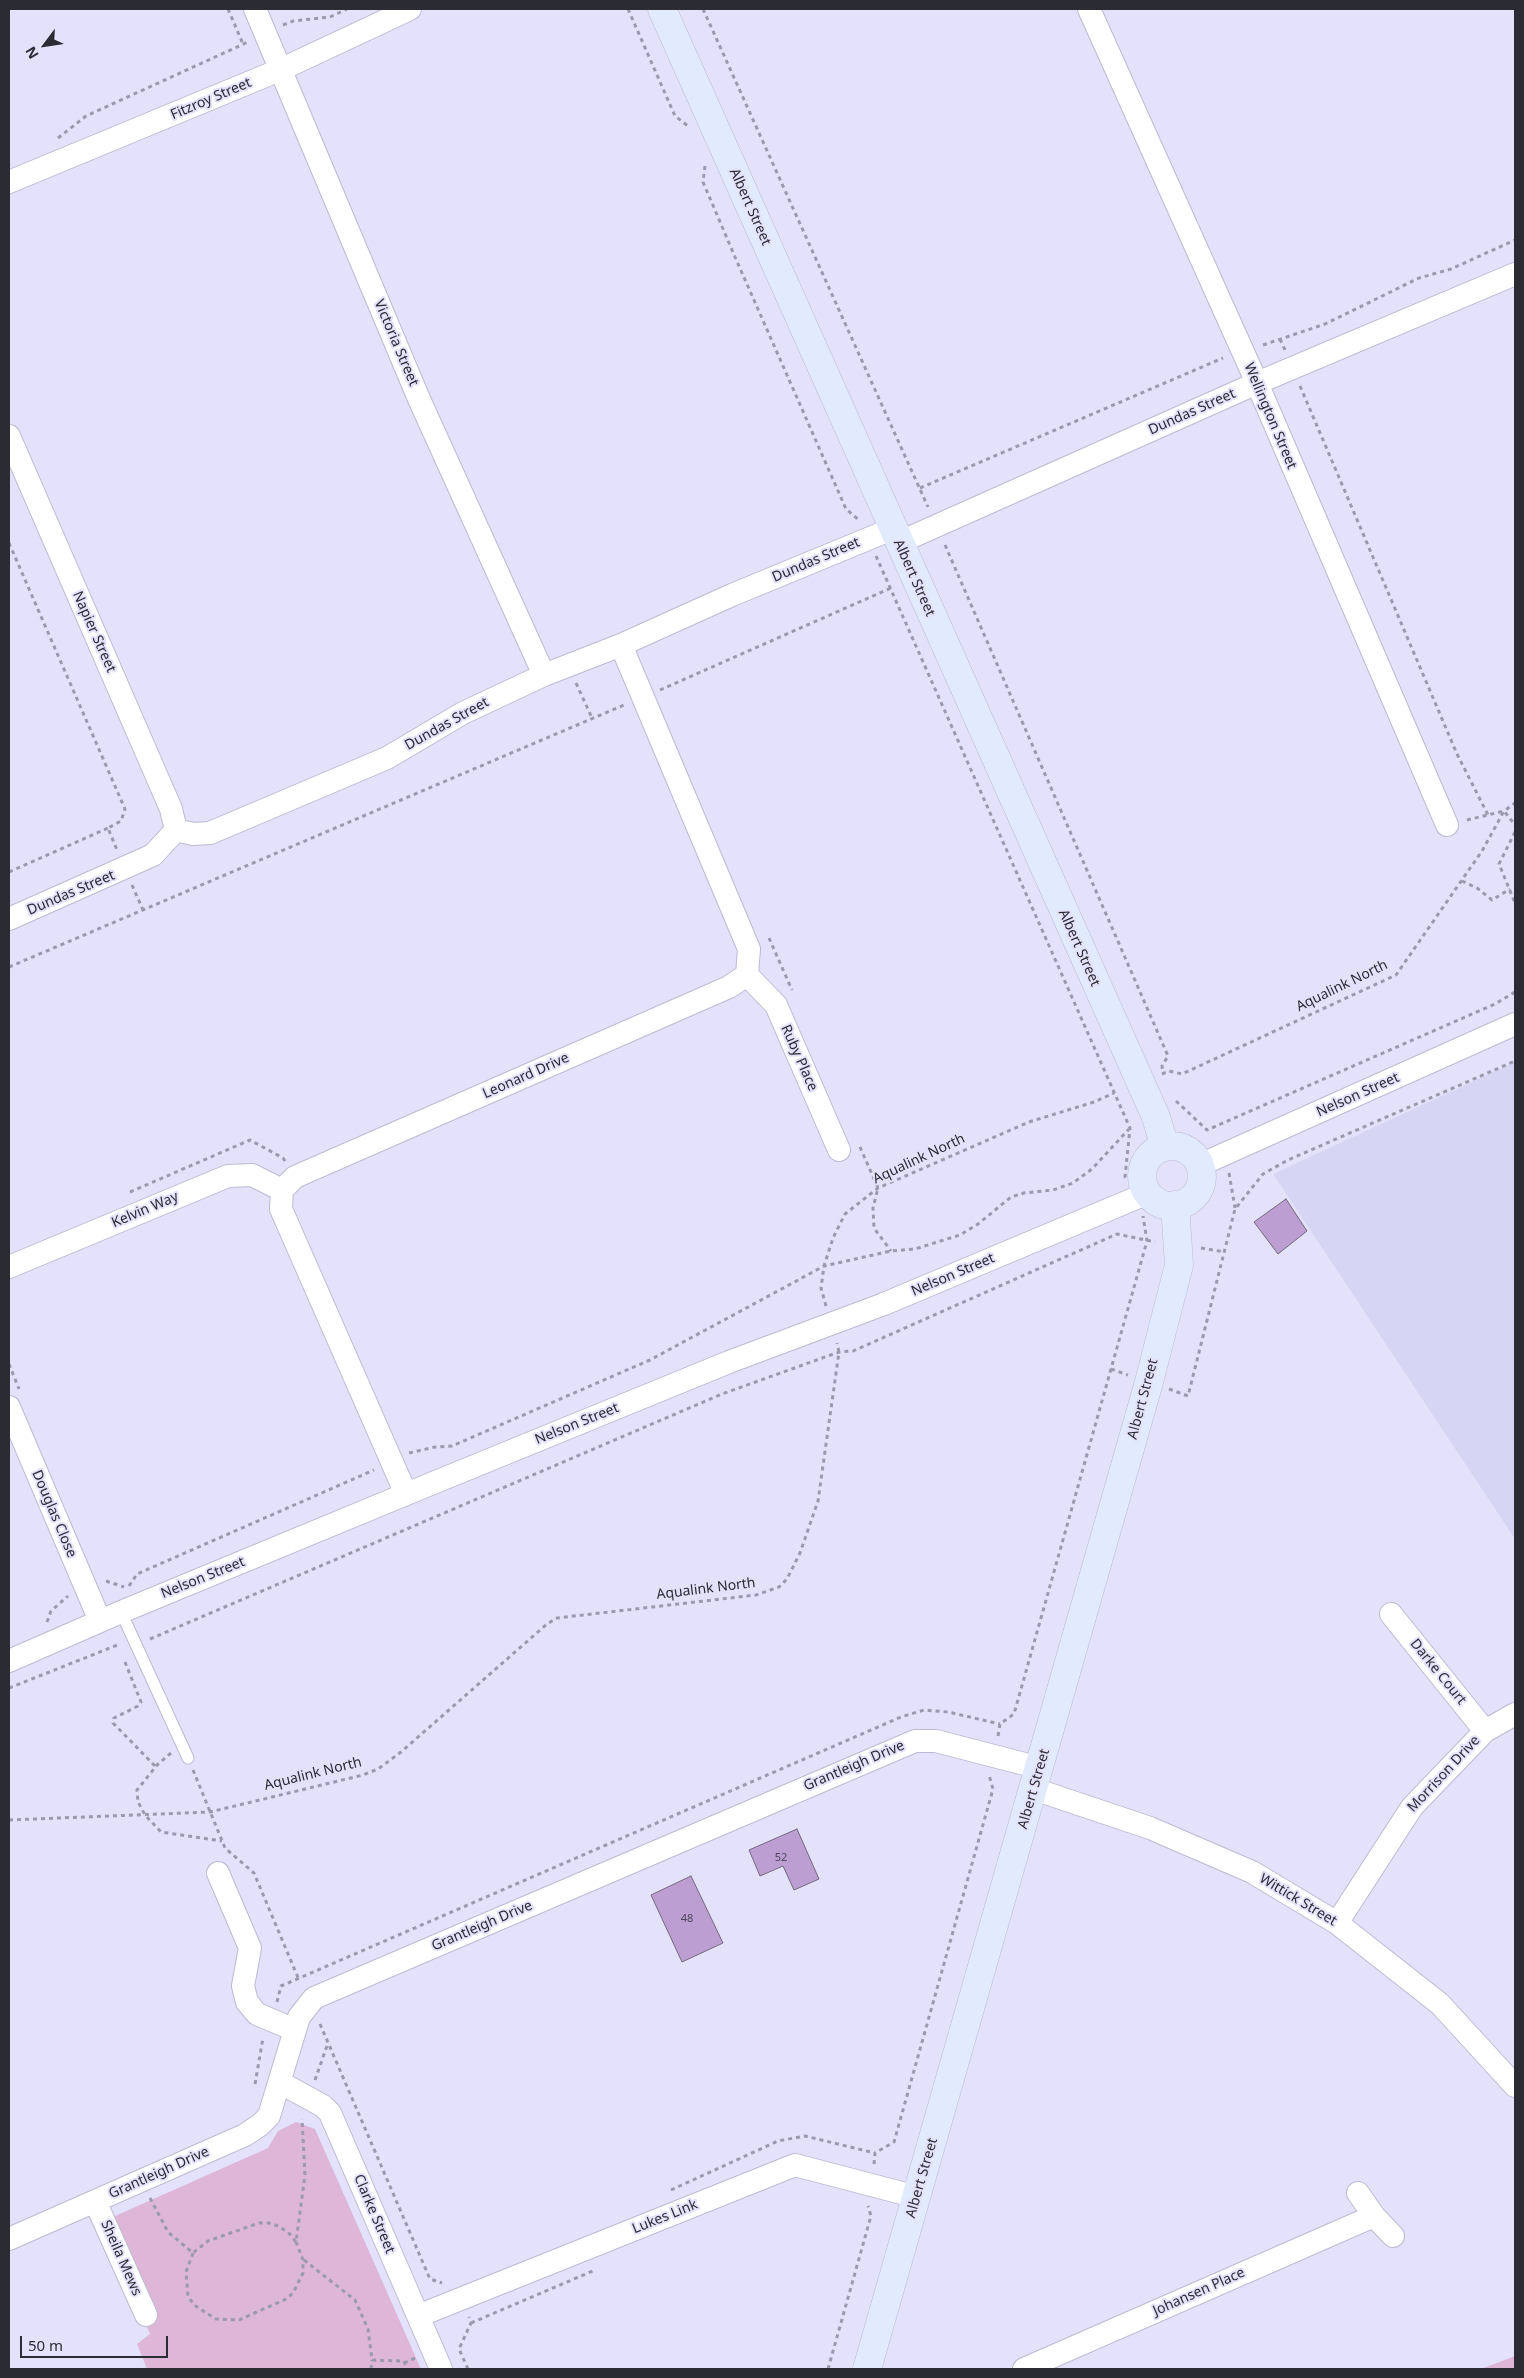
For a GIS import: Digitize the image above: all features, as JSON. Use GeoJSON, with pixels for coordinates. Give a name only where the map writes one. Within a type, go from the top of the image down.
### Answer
{"type":"FeatureCollection","features":[{"type":"Feature","properties":{"kind":"street","name":"Victoria Street"},"geometry":{"type":"LineString","coordinates":[[256,9],[419,399],[544,675]]}},
{"type":"Feature","properties":{"kind":"street","name":"Fitzroy Street"},"geometry":{"type":"LineString","coordinates":[[10,180],[282,69],[410,9]]}},
{"type":"Feature","properties":{"kind":"street","name":"Albert Street"},"geometry":{"type":"LineString","coordinates":[[662,9],[886,536],[1156,1118],[1165,1147]]}},
{"type":"Feature","properties":{"kind":"street","name":"Wellington Street"},"geometry":{"type":"LineString","coordinates":[[1089,9],[1257,383],[1446,825]]}},
{"type":"Feature","properties":{"kind":"street","name":"Dundas Street"},"geometry":{"type":"LineString","coordinates":[[9,919],[126,869],[153,855],[176,830],[193,834],[210,833],[387,758],[463,713],[544,675],[621,644],[732,595],[886,536],[1257,383],[1515,274]]}},
{"type":"Feature","properties":{"kind":"street","name":"Napier Street"},"geometry":{"type":"LineString","coordinates":[[9,436],[171,809],[176,830]]}},
{"type":"Feature","properties":{"kind":"street"},"geometry":{"type":"LineString","coordinates":[[621,644],[748,949],[747,975]]}},
{"type":"Feature","properties":{"kind":"street","name":"Ruby Place"},"geometry":{"type":"LineString","coordinates":[[747,975],[776,1005],[849,1147]]}},
{"type":"Feature","properties":{"kind":"street","name":"Leonard Drive"},"geometry":{"type":"LineString","coordinates":[[289,1184],[729,987],[747,975]]}},
{"type":"Feature","properties":{"kind":"street","name":"Nelson Street"},"geometry":{"type":"LineString","coordinates":[[1200,1165],[1515,1024]]}},
{"type":"Feature","properties":{"kind":"street"},"geometry":{"type":"LineString","coordinates":[[1176,1146],[1186,1149],[1200,1165],[1202,1175],[1198,1190],[1192,1198],[1175,1205],[1165,1205],[1141,1195],[1144,1165],[1150,1156],[1165,1147],[1176,1146]]}},
{"type":"Feature","properties":{"kind":"street","name":"Kelvin Way"},"geometry":{"type":"LineString","coordinates":[[9,1267],[228,1176],[252,1175],[289,1184]]}},
{"type":"Feature","properties":{"kind":"street"},"geometry":{"type":"LineString","coordinates":[[289,1184],[281,1209],[401,1458],[406,1494]]}},
{"type":"Feature","properties":{"kind":"street","name":"Nelson Street"},"geometry":{"type":"LineString","coordinates":[[9,1661],[121,1612],[406,1494],[831,1322],[884,1304],[1141,1195]]}},
{"type":"Feature","properties":{"kind":"street","name":"Albert Street"},"geometry":{"type":"LineString","coordinates":[[867,2369],[1149,1382],[1179,1265],[1175,1205]]}},
{"type":"Feature","properties":{"kind":"street","name":"Douglas Close"},"geometry":{"type":"LineString","coordinates":[[9,1407],[100,1621]]}},
{"type":"Feature","properties":{"kind":"street","name":"Darke Court"},"geometry":{"type":"LineString","coordinates":[[1391,1614],[1485,1731]]}},
{"type":"Feature","properties":{"kind":"street","name":"Morrison Drive"},"geometry":{"type":"LineString","coordinates":[[1337,1923],[1412,1807],[1485,1731],[1515,1714]]}},
{"type":"Feature","properties":{"kind":"street","name":"Grantleigh Drive"},"geometry":{"type":"LineString","coordinates":[[9,2239],[244,2135],[260,2125],[270,2116],[299,2017],[314,1998],[914,1740],[936,1741],[993,1756],[1037,1779]]}},
{"type":"Feature","properties":{"kind":"street","name":"Wittick Street"},"geometry":{"type":"LineString","coordinates":[[1037,1779],[1252,1872],[1337,1923],[1440,2004],[1515,2086]]}},
{"type":"Feature","properties":{"kind":"street"},"geometry":{"type":"LineString","coordinates":[[218,1873],[250,1948],[243,1986],[247,2002],[257,2014],[295,2030]]}},
{"type":"Feature","properties":{"kind":"street","name":"Clarke Street"},"geometry":{"type":"LineString","coordinates":[[281,2083],[323,2106],[334,2122],[440,2369]]}},
{"type":"Feature","properties":{"kind":"street","name":"Lukes Link"},"geometry":{"type":"LineString","coordinates":[[418,2316],[795,2165],[917,2197]]}},
{"type":"Feature","properties":{"kind":"street"},"geometry":{"type":"LineString","coordinates":[[1358,2192],[1374,2216],[1394,2236]]}},
{"type":"Feature","properties":{"kind":"street","name":"Sheila Mews"},"geometry":{"type":"LineString","coordinates":[[95,2201],[146,2315]]}},
{"type":"Feature","properties":{"kind":"street","name":"Johansen Place"},"geometry":{"type":"LineString","coordinates":[[1024,2369],[1374,2216]]}},
{"type":"Feature","properties":{"kind":"lane"},"geometry":{"type":"LineString","coordinates":[[121,1612],[185,1753]]}},
{"type":"Feature","properties":{"kind":"path"},"geometry":{"type":"LineString","coordinates":[[228,9],[243,44]]}},
{"type":"Feature","properties":{"kind":"path"},"geometry":{"type":"LineString","coordinates":[[51,142],[86,116],[266,33],[293,21],[330,17],[347,9]]}},
{"type":"Feature","properties":{"kind":"path"},"geometry":{"type":"LineString","coordinates":[[628,9],[676,116],[695,132]]}},
{"type":"Feature","properties":{"kind":"path"},"geometry":{"type":"LineString","coordinates":[[706,158],[703,182],[846,509],[860,521],[886,536],[891,588],[1130,1128],[1126,1177],[1141,1195],[1147,1241],[1014,1714],[1000,1724],[993,1756],[987,1771],[994,1789],[894,2142],[876,2153],[864,2196],[871,2216],[828,2369]]}},
{"type":"Feature","properties":{"kind":"path"},"geometry":{"type":"LineString","coordinates":[[920,488],[1223,358],[1243,353],[1325,324],[1419,278],[1451,269],[1515,240]]}},
{"type":"Feature","properties":{"kind":"path"},"geometry":{"type":"LineString","coordinates":[[1280,339],[1457,754],[1488,815]]}},
{"type":"Feature","properties":{"kind":"path"},"geometry":{"type":"LineString","coordinates":[[9,542],[126,809],[122,821],[9,872]]}},
{"type":"Feature","properties":{"kind":"path"},"geometry":{"type":"LineString","coordinates":[[9,967],[642,698],[891,588]]}},
{"type":"Feature","properties":{"kind":"path"},"geometry":{"type":"LineString","coordinates":[[569,666],[592,718]]}},
{"type":"Feature","properties":{"kind":"path","name":"Aqualink North"},"geometry":{"type":"LineString","coordinates":[[1164,1079],[1163,1074],[1169,1071],[1182,1074],[1396,975],[1482,851],[1504,811],[1515,804]]}},
{"type":"Feature","properties":{"kind":"path"},"geometry":{"type":"LineString","coordinates":[[1446,825],[1504,811],[1515,825]]}},
{"type":"Feature","properties":{"kind":"path"},"geometry":{"type":"LineString","coordinates":[[108,828],[143,910]]}},
{"type":"Feature","properties":{"kind":"path"},"geometry":{"type":"LineString","coordinates":[[1515,832],[1499,864],[1515,902]]}},
{"type":"Feature","properties":{"kind":"path"},"geometry":{"type":"LineString","coordinates":[[1462,880],[1477,888],[1492,900],[1510,889]]}},
{"type":"Feature","properties":{"kind":"path"},"geometry":{"type":"LineString","coordinates":[[766,932],[793,994]]}},
{"type":"Feature","properties":{"kind":"path"},"geometry":{"type":"LineString","coordinates":[[1173,1097],[1180,1107],[1207,1130],[1495,1004],[1515,992]]}},
{"type":"Feature","properties":{"kind":"path"},"geometry":{"type":"LineString","coordinates":[[1111,1369],[1188,1396],[1235,1209],[1263,1174],[1288,1160],[1515,1061]]}},
{"type":"Feature","properties":{"kind":"path","name":"Aqualink North"},"geometry":{"type":"LineString","coordinates":[[9,1820],[210,1812],[349,1779],[378,1769],[401,1752],[547,1624],[557,1618],[756,1595],[778,1587],[787,1579],[800,1553],[818,1501],[839,1352],[822,1288],[824,1266],[833,1238],[845,1214],[878,1188],[1029,1122],[1094,1102],[1114,1093]]}},
{"type":"Feature","properties":{"kind":"path"},"geometry":{"type":"LineString","coordinates":[[100,1578],[125,1588],[129,1586],[137,1574],[401,1458],[435,1447],[452,1446],[650,1360],[824,1266],[891,1251],[915,1249],[948,1240],[967,1232],[1011,1197],[1024,1193],[1053,1190],[1073,1183],[1092,1169],[1130,1128],[1156,1118]]}},
{"type":"Feature","properties":{"kind":"path"},"geometry":{"type":"LineString","coordinates":[[125,1194],[250,1140],[283,1158],[289,1184]]}},
{"type":"Feature","properties":{"kind":"path"},"geometry":{"type":"LineString","coordinates":[[849,1147],[878,1188],[873,1208],[874,1228],[891,1251]]}},
{"type":"Feature","properties":{"kind":"path"},"geometry":{"type":"LineString","coordinates":[[152,1638],[722,1394],[839,1352],[853,1351],[1117,1234],[1147,1241],[1225,1252]]}},
{"type":"Feature","properties":{"kind":"path"},"geometry":{"type":"LineString","coordinates":[[401,1458],[407,1444]]}},
{"type":"Feature","properties":{"kind":"path"},"geometry":{"type":"LineString","coordinates":[[9,1688],[117,1644],[141,1702],[138,1706],[114,1718],[113,1723],[156,1767]]}},
{"type":"Feature","properties":{"kind":"path"},"geometry":{"type":"LineString","coordinates":[[222,1841],[161,1832],[145,1815],[138,1802],[137,1790],[166,1756],[185,1753],[225,1848],[254,1872],[430,2279],[456,2288],[471,2323]]}},
{"type":"Feature","properties":{"kind":"path"},"geometry":{"type":"LineString","coordinates":[[296,2242],[305,2175],[302,2115],[328,2043]]}},
{"type":"Feature","properties":{"kind":"path"},"geometry":{"type":"LineString","coordinates":[[142,2181],[165,2228],[193,2253]]}},
{"type":"Feature","properties":{"kind":"path"},"geometry":{"type":"LineString","coordinates":[[259,2223],[269,2223],[288,2232],[296,2242],[303,2260],[300,2282],[286,2299],[239,2320],[227,2321],[216,2319],[204,2313],[194,2305],[188,2296],[186,2272],[193,2253],[208,2241],[259,2223]]}},
{"type":"Feature","properties":{"kind":"path"},"geometry":{"type":"LineString","coordinates":[[303,2260],[355,2300],[368,2329],[372,2360],[371,2369]]}},
{"type":"Feature","properties":{"kind":"path"},"geometry":{"type":"LineString","coordinates":[[468,2369],[459,2350],[471,2323],[598,2268]]}},
{"type":"Feature","properties":{"kind":"path"},"geometry":{"type":"LineString","coordinates":[[372,2360],[404,2361],[407,2369]]}},
{"type":"Feature","properties":{"kind":"shaded area"},"geometry":{"type":"Polygon","coordinates":[[[1515,1062],[1515,1539],[1273,1174],[1515,1062]]]}},
{"type":"Feature","properties":{"kind":"shaded area"},"geometry":{"type":"Polygon","coordinates":[[[296,2122],[315,2129],[421,2369],[147,2369],[137,2344],[150,2334],[109,2244],[113,2217],[268,2148],[278,2131],[296,2122]]]}},
{"type":"Feature","properties":{"kind":"shaded area"},"geometry":{"type":"Polygon","coordinates":[[[1515,2356],[1515,2369],[1481,2369],[1515,2356]]]}},
{"type":"Feature","properties":{"kind":"building"},"geometry":{"type":"Polygon","coordinates":[[[1286,1199],[1307,1231],[1278,1254],[1254,1222],[1286,1199]]]}},
{"type":"Feature","properties":{"kind":"building"},"geometry":{"type":"Polygon","coordinates":[[[797,1829],[819,1879],[794,1890],[783,1866],[760,1876],[749,1850],[797,1829]]]}},
{"type":"Feature","properties":{"kind":"building"},"geometry":{"type":"Polygon","coordinates":[[[691,1876],[723,1943],[682,1962],[651,1895],[691,1876]]]}}]}
